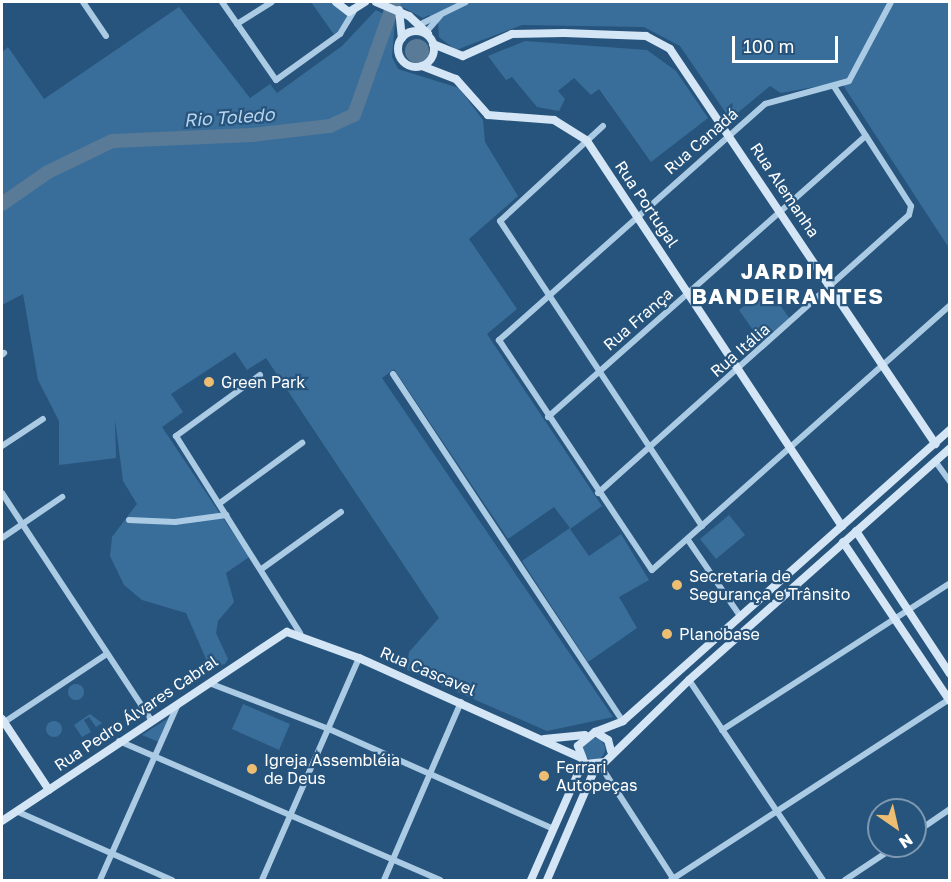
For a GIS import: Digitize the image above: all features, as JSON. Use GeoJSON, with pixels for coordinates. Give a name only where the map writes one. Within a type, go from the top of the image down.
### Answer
{"type":"FeatureCollection","features":[{"type":"Feature","properties":{"kind":"street"},"geometry":{"type":"LineString","coordinates":[[83,2],[106,36]]}},
{"type":"Feature","properties":{"kind":"street"},"geometry":{"type":"LineString","coordinates":[[222,2],[278,80],[340,34],[354,11],[364,4],[380,3],[398,10],[427,34],[433,55],[422,66],[401,59],[402,38],[398,10]]}},
{"type":"Feature","properties":{"kind":"street"},"geometry":{"type":"LineString","coordinates":[[237,24],[272,2]]}},
{"type":"Feature","properties":{"kind":"street"},"geometry":{"type":"LineString","coordinates":[[336,2],[354,11]]}},
{"type":"Feature","properties":{"kind":"street"},"geometry":{"type":"LineString","coordinates":[[427,34],[442,14],[466,2]]}},
{"type":"Feature","properties":{"kind":"street"},"geometry":{"type":"LineString","coordinates":[[866,135],[835,88],[854,75],[891,2]]}},
{"type":"Feature","properties":{"kind":"street"},"geometry":{"type":"LineString","coordinates":[[402,38],[415,31],[427,34]]}},
{"type":"Feature","properties":{"kind":"street","name":"Rua Alemanha"},"geometry":{"type":"LineString","coordinates":[[427,34],[463,56],[512,34],[619,34],[659,40],[683,62],[935,444]]}},
{"type":"Feature","properties":{"kind":"street","name":"Rua Portugal"},"geometry":{"type":"LineString","coordinates":[[422,66],[462,84],[488,115],[554,120],[587,141],[842,526]]}},
{"type":"Feature","properties":{"kind":"street","name":"Rua Canadá"},"geometry":{"type":"LineString","coordinates":[[548,417],[500,343],[547,294],[728,133],[779,97],[835,88]]}},
{"type":"Feature","properties":{"kind":"street"},"geometry":{"type":"LineString","coordinates":[[603,126],[500,221],[598,373],[702,526]]}},
{"type":"Feature","properties":{"kind":"street","name":"Rua França"},"geometry":{"type":"LineString","coordinates":[[548,417],[866,135]]}},
{"type":"Feature","properties":{"kind":"street","name":"Rua Itália"},"geometry":{"type":"LineString","coordinates":[[598,493],[832,288],[911,210],[866,135]]}},
{"type":"Feature","properties":{"kind":"street"},"geometry":{"type":"LineString","coordinates":[[548,417],[652,570],[950,305]]}},
{"type":"Feature","properties":{"kind":"street"},"geometry":{"type":"LineString","coordinates":[[393,374],[622,721]]}},
{"type":"Feature","properties":{"kind":"street"},"geometry":{"type":"LineString","coordinates":[[260,375],[176,436],[263,568],[300,633]]}},
{"type":"Feature","properties":{"kind":"street"},"geometry":{"type":"LineString","coordinates":[[2,446],[43,419]]}},
{"type":"Feature","properties":{"kind":"street"},"geometry":{"type":"LineString","coordinates":[[531,880],[581,759],[578,746],[585,735],[622,721],[950,430]]}},
{"type":"Feature","properties":{"kind":"street"},"geometry":{"type":"LineString","coordinates":[[220,503],[302,443]]}},
{"type":"Feature","properties":{"kind":"street"},"geometry":{"type":"LineString","coordinates":[[547,880],[598,766],[611,751],[950,448]]}},
{"type":"Feature","properties":{"kind":"street"},"geometry":{"type":"LineString","coordinates":[[935,461],[950,482]]}},
{"type":"Feature","properties":{"kind":"street"},"geometry":{"type":"LineString","coordinates":[[2,493],[152,721]]}},
{"type":"Feature","properties":{"kind":"street"},"geometry":{"type":"LineString","coordinates":[[2,538],[62,497]]}},
{"type":"Feature","properties":{"kind":"street"},"geometry":{"type":"LineString","coordinates":[[263,568],[341,512]]}},
{"type":"Feature","properties":{"kind":"street"},"geometry":{"type":"LineString","coordinates":[[129,520],[175,522],[227,515]]}},
{"type":"Feature","properties":{"kind":"street"},"geometry":{"type":"LineString","coordinates":[[856,531],[950,674]]}},
{"type":"Feature","properties":{"kind":"street"},"geometry":{"type":"LineString","coordinates":[[803,578],[797,571],[832,535]]}},
{"type":"Feature","properties":{"kind":"street"},"geometry":{"type":"LineString","coordinates":[[688,540],[740,616]]}},
{"type":"Feature","properties":{"kind":"street"},"geometry":{"type":"LineString","coordinates":[[581,759],[598,766],[673,880],[949,700],[843,542]]}},
{"type":"Feature","properties":{"kind":"street"},"geometry":{"type":"LineString","coordinates":[[723,730],[950,583]]}},
{"type":"Feature","properties":{"kind":"street","name":"Rua Cascavel"},"geometry":{"type":"LineString","coordinates":[[287,632],[300,633],[461,702],[544,739],[581,759]]}},
{"type":"Feature","properties":{"kind":"street","name":"Rua Pedro Álvares Cabral"},"geometry":{"type":"LineString","coordinates":[[2,821],[208,682],[287,632]]}},
{"type":"Feature","properties":{"kind":"street"},"geometry":{"type":"LineString","coordinates":[[49,790],[2,722],[107,654]]}},
{"type":"Feature","properties":{"kind":"street"},"geometry":{"type":"LineString","coordinates":[[262,880],[292,816],[359,658]]}},
{"type":"Feature","properties":{"kind":"street"},"geometry":{"type":"LineString","coordinates":[[689,680],[823,880]]}},
{"type":"Feature","properties":{"kind":"street"},"geometry":{"type":"LineString","coordinates":[[208,682],[329,729],[554,829]]}},
{"type":"Feature","properties":{"kind":"street"},"geometry":{"type":"LineString","coordinates":[[384,880],[461,702]]}},
{"type":"Feature","properties":{"kind":"street"},"geometry":{"type":"LineString","coordinates":[[100,880],[178,703]]}},
{"type":"Feature","properties":{"kind":"street"},"geometry":{"type":"LineString","coordinates":[[596,732],[608,740],[611,751]]}},
{"type":"Feature","properties":{"kind":"street","name":"Rua Cascavel"},"geometry":{"type":"LineString","coordinates":[[544,739],[585,735]]}},
{"type":"Feature","properties":{"kind":"street"},"geometry":{"type":"LineString","coordinates":[[120,741],[440,880]]}},
{"type":"Feature","properties":{"kind":"street"},"geometry":{"type":"LineString","coordinates":[[927,825],[950,809]]}},
{"type":"Feature","properties":{"kind":"street"},"geometry":{"type":"LineString","coordinates":[[16,811],[172,880]]}},
{"type":"Feature","properties":{"kind":"street"},"geometry":{"type":"LineString","coordinates":[[543,855],[556,860]]}},
{"type":"Feature","properties":{"kind":"street"},"geometry":{"type":"LineString","coordinates":[[845,880],[878,858]]}},
{"type":"Feature","properties":{"kind":"shaded area"},"geometry":{"type":"Polygon","coordinates":[[[311,2],[333,2],[349,17],[335,36],[311,2]]]}},
{"type":"Feature","properties":{"kind":"shaded area"},"geometry":{"type":"Polygon","coordinates":[[[393,2],[949,2],[949,248],[841,82],[781,93],[770,86],[730,119],[680,46],[644,27],[522,25],[456,50],[439,37],[438,22],[429,15],[423,18],[393,2]]]}},
{"type":"Feature","properties":{"kind":"shaded area"},"geometry":{"type":"Polygon","coordinates":[[[179,7],[250,98],[270,84],[277,93],[342,46],[376,10],[395,20],[392,57],[398,69],[459,88],[483,120],[485,142],[518,196],[469,239],[517,309],[487,334],[602,506],[570,529],[589,556],[621,534],[649,580],[619,597],[637,628],[588,662],[522,561],[570,528],[554,507],[508,539],[394,369],[382,378],[613,717],[547,731],[407,670],[409,652],[439,618],[266,358],[247,370],[235,352],[171,394],[183,412],[162,427],[249,557],[226,573],[234,602],[218,621],[216,633],[228,659],[225,664],[210,668],[186,613],[142,600],[124,585],[110,556],[112,537],[137,504],[123,481],[115,419],[116,458],[59,465],[59,421],[38,380],[23,294],[2,305],[2,52],[8,47],[44,99],[179,7]]]}},
{"type":"Feature","properties":{"kind":"shaded area"},"geometry":{"type":"Polygon","coordinates":[[[417,39],[425,43],[429,51],[425,59],[417,63],[409,59],[405,51],[409,43],[417,39]]]}},
{"type":"Feature","properties":{"kind":"shaded area"},"geometry":{"type":"Polygon","coordinates":[[[525,41],[647,50],[676,71],[708,118],[651,162],[599,89],[591,95],[574,78],[558,91],[565,99],[559,111],[537,107],[512,77],[506,80],[488,56],[525,41]]]}},
{"type":"Feature","properties":{"kind":"shaded area"},"geometry":{"type":"Polygon","coordinates":[[[767,287],[790,319],[762,343],[739,310],[767,287]]]}},
{"type":"Feature","properties":{"kind":"shaded area"},"geometry":{"type":"Polygon","coordinates":[[[729,515],[745,535],[716,559],[700,539],[729,515]]]}},
{"type":"Feature","properties":{"kind":"shaded area"},"geometry":{"type":"Polygon","coordinates":[[[76,684],[84,692],[76,700],[68,692],[76,684]]]}},
{"type":"Feature","properties":{"kind":"shaded area"},"geometry":{"type":"Polygon","coordinates":[[[243,704],[290,724],[279,750],[232,729],[243,704]]]}},
{"type":"Feature","properties":{"kind":"shaded area"},"geometry":{"type":"Polygon","coordinates":[[[90,714],[102,723],[96,727],[89,717],[84,720],[91,732],[82,737],[74,725],[90,714]]]}},
{"type":"Feature","properties":{"kind":"shaded area"},"geometry":{"type":"Polygon","coordinates":[[[170,717],[159,742],[142,735],[170,717]]]}},
{"type":"Feature","properties":{"kind":"shaded area"},"geometry":{"type":"Polygon","coordinates":[[[54,721],[60,723],[62,729],[60,735],[54,737],[48,735],[46,729],[48,723],[54,721]]]}},
{"type":"Feature","properties":{"kind":"shaded area"},"geometry":{"type":"Polygon","coordinates":[[[594,738],[604,745],[605,749],[598,759],[594,760],[584,753],[583,749],[590,739],[594,738]]]}},
{"type":"Feature","properties":{"kind":"waterway","name":"Rio Toledo"},"geometry":{"type":"LineString","coordinates":[[2,204],[48,172],[112,141],[252,135],[330,126],[354,115],[394,2]]}},
{"type":"Feature","properties":{"kind":"place","name":"Green Park"},"geometry":{"type":"Point","coordinates":[209,382]}},
{"type":"Feature","properties":{"kind":"place","name":"Secretaria de Segurança e Trânsito"},"geometry":{"type":"Point","coordinates":[677,585]}},
{"type":"Feature","properties":{"kind":"place","name":"Planobase"},"geometry":{"type":"Point","coordinates":[667,634]}},
{"type":"Feature","properties":{"kind":"place","name":"Igreja Assembléia de Deus"},"geometry":{"type":"Point","coordinates":[252,769]}},
{"type":"Feature","properties":{"kind":"place","name":"Ferrari Autopeças"},"geometry":{"type":"Point","coordinates":[544,776]}},
{"type":"Feature","properties":{"kind":"district","name":"JARDIM BANDEIRANTES"},"geometry":{"type":"Point","coordinates":[788,282]}}]}
